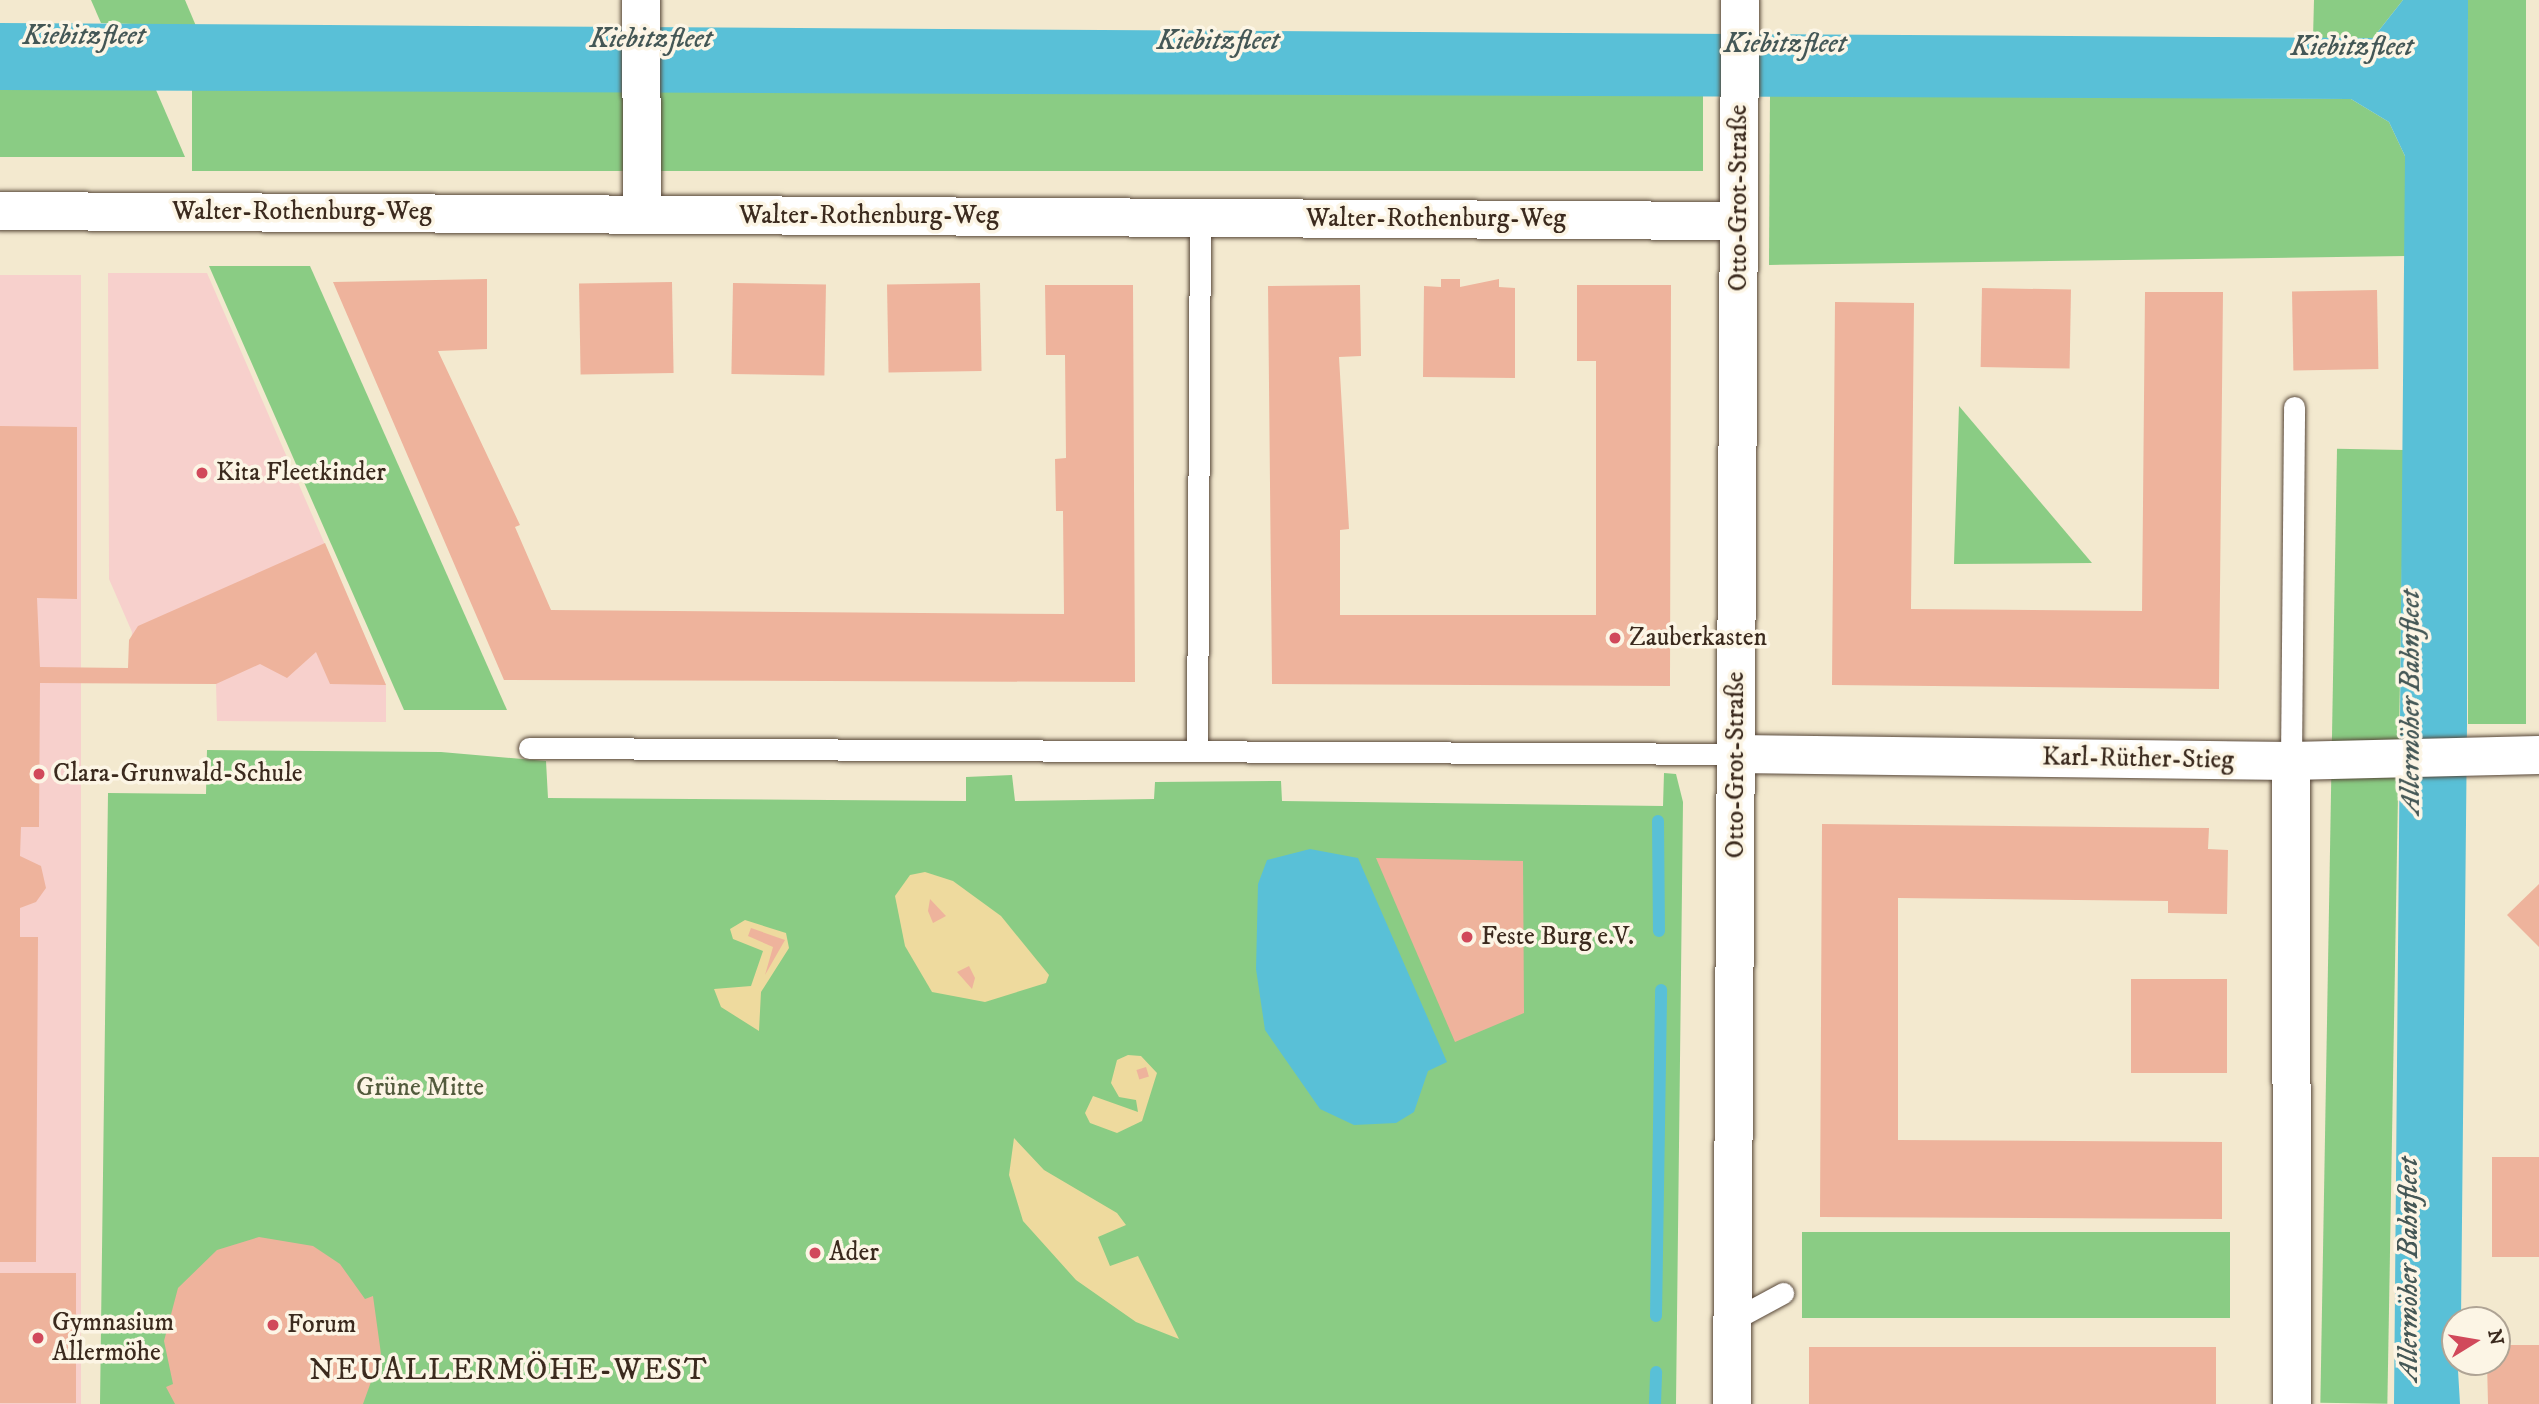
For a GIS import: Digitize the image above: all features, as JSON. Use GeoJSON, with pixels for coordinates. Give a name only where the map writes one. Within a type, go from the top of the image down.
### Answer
{"type":"FeatureCollection","features":[{"type":"Feature","properties":{"kind":"street","name":"Otto-Grot-Straße"},"geometry":{"type":"LineString","coordinates":[[1732,1404],[1740,0]]}},
{"type":"Feature","properties":{"kind":"street"},"geometry":{"type":"LineString","coordinates":[[641,4],[642,214]]}},
{"type":"Feature","properties":{"kind":"street","name":"Walter-Rothenburg-Weg"},"geometry":{"type":"LineString","coordinates":[[0,211],[1738,221]]}},
{"type":"Feature","properties":{"kind":"street","name":"Karl-Rüther-Stieg"},"geometry":{"type":"LineString","coordinates":[[1736,754],[2291,761],[2539,755]]}},
{"type":"Feature","properties":{"kind":"street"},"geometry":{"type":"LineString","coordinates":[[2291,761],[2292,1404]]}},
{"type":"Feature","properties":{"kind":"lane"},"geometry":{"type":"LineString","coordinates":[[1197,748],[1200,218]]}},
{"type":"Feature","properties":{"kind":"lane"},"geometry":{"type":"LineString","coordinates":[[2291,761],[2294,407]]}},
{"type":"Feature","properties":{"kind":"lane"},"geometry":{"type":"LineString","coordinates":[[529,748],[1197,748],[1736,754]]}},
{"type":"Feature","properties":{"kind":"lane"},"geometry":{"type":"LineString","coordinates":[[1733,1320],[1783,1293]]}},
{"type":"Feature","properties":{"kind":"shaded area","name":"Kita Fleetkinder"},"geometry":{"type":"Polygon","coordinates":[[[108,273],[207,273],[386,685],[386,722],[217,721],[216,684],[128,683],[132,632],[109,579],[108,273]]]}},
{"type":"Feature","properties":{"kind":"shaded area","name":"Clara-Grunwald-Schule"},"geometry":{"type":"Polygon","coordinates":[[[0,275],[81,275],[81,1404],[0,1404],[0,275]]]}},
{"type":"Feature","properties":{"kind":"green space"},"geometry":{"type":"Polygon","coordinates":[[[91,0],[185,0],[196,26],[101,23],[91,0]]]}},
{"type":"Feature","properties":{"kind":"green space"},"geometry":{"type":"Polygon","coordinates":[[[2314,0],[2403,0],[2373,38],[2313,38],[2314,0]]]}},
{"type":"Feature","properties":{"kind":"green space"},"geometry":{"type":"Polygon","coordinates":[[[2468,0],[2526,0],[2526,724],[2468,724],[2468,0]]]}},
{"type":"Feature","properties":{"kind":"green space"},"geometry":{"type":"Polygon","coordinates":[[[0,90],[156,90],[185,157],[0,157],[0,90]]]}},
{"type":"Feature","properties":{"kind":"green space"},"geometry":{"type":"Polygon","coordinates":[[[192,90],[1703,90],[1703,171],[192,171],[192,90]]]}},
{"type":"Feature","properties":{"kind":"green space"},"geometry":{"type":"Polygon","coordinates":[[[1770,95],[2351,99],[2389,122],[2405,156],[2406,256],[1769,265],[1770,95]]]}},
{"type":"Feature","properties":{"kind":"green space"},"geometry":{"type":"Polygon","coordinates":[[[209,266],[310,266],[507,710],[404,710],[209,266]]]}},
{"type":"Feature","properties":{"kind":"green space"},"geometry":{"type":"Polygon","coordinates":[[[1959,406],[2092,563],[1954,564],[1959,406]]]}},
{"type":"Feature","properties":{"kind":"green space"},"geometry":{"type":"Polygon","coordinates":[[[2337,449],[2404,450],[2387,1404],[2320,1403],[2337,449]]]}},
{"type":"Feature","properties":{"kind":"green space","name":"Grüne Mitte"},"geometry":{"type":"Polygon","coordinates":[[[207,750],[441,752],[546,761],[548,798],[966,801],[966,777],[1012,775],[1015,801],[1154,799],[1155,782],[1281,781],[1282,801],[1663,806],[1664,773],[1676,774],[1683,802],[1676,1404],[100,1404],[108,793],[206,794],[207,750]]]}},
{"type":"Feature","properties":{"kind":"green space"},"geometry":{"type":"Polygon","coordinates":[[[1802,1232],[2230,1232],[2230,1318],[1802,1318],[1802,1232]]]}},
{"type":"Feature","properties":{"kind":"sand"},"geometry":{"type":"Polygon","coordinates":[[[925,872],[953,881],[1001,916],[1049,975],[1046,983],[985,1002],[932,992],[905,946],[895,896],[910,875],[925,872]]]}},
{"type":"Feature","properties":{"kind":"sand"},"geometry":{"type":"Polygon","coordinates":[[[745,920],[786,933],[789,948],[761,992],[759,1031],[721,1007],[714,989],[751,986],[763,951],[733,939],[730,929],[745,920]]]}},
{"type":"Feature","properties":{"kind":"sand"},"geometry":{"type":"Polygon","coordinates":[[[1128,1055],[1141,1056],[1157,1073],[1142,1121],[1117,1133],[1090,1123],[1085,1113],[1093,1096],[1138,1112],[1136,1100],[1119,1097],[1111,1083],[1117,1060],[1128,1055]]]}},
{"type":"Feature","properties":{"kind":"sand"},"geometry":{"type":"Polygon","coordinates":[[[1014,1138],[1044,1170],[1117,1213],[1126,1225],[1098,1237],[1110,1266],[1138,1256],[1179,1339],[1136,1322],[1076,1280],[1023,1221],[1009,1175],[1014,1138]]]}},
{"type":"Feature","properties":{"kind":"water"},"geometry":{"type":"Polygon","coordinates":[[[2403,0],[2468,0],[2467,724],[2461,1306],[2441,1306],[2441,1376],[2458,1376],[2460,1404],[2394,1404],[2405,156],[2389,122],[2351,99],[0,90],[0,23],[2373,38],[2403,0]]]}},
{"type":"Feature","properties":{"kind":"water"},"geometry":{"type":"Polygon","coordinates":[[[1310,849],[1358,858],[1447,1062],[1428,1071],[1414,1112],[1396,1123],[1354,1125],[1320,1109],[1265,1030],[1256,969],[1258,884],[1267,860],[1310,849]]]}},
{"type":"Feature","properties":{"kind":"building"},"geometry":{"type":"Polygon","coordinates":[[[487,279],[487,349],[438,351],[520,525],[515,527],[551,610],[1064,614],[1063,511],[1056,511],[1055,459],[1066,458],[1065,355],[1046,355],[1045,285],[1133,285],[1135,682],[504,680],[333,282],[487,279]]]}},
{"type":"Feature","properties":{"kind":"building"},"geometry":{"type":"Polygon","coordinates":[[[1441,279],[1460,279],[1460,287],[1499,279],[1499,287],[1515,288],[1515,378],[1423,377],[1424,286],[1441,287],[1441,279]]]}},
{"type":"Feature","properties":{"kind":"building"},"geometry":{"type":"Polygon","coordinates":[[[672,282],[674,373],[581,375],[579,284],[672,282]]]}},
{"type":"Feature","properties":{"kind":"building"},"geometry":{"type":"Polygon","coordinates":[[[733,283],[826,285],[824,376],[731,374],[733,283]]]}},
{"type":"Feature","properties":{"kind":"building"},"geometry":{"type":"Polygon","coordinates":[[[980,283],[982,371],[889,373],[887,285],[980,283]]]}},
{"type":"Feature","properties":{"kind":"building"},"geometry":{"type":"Polygon","coordinates":[[[1360,285],[1361,356],[1339,357],[1349,529],[1340,530],[1340,615],[1596,615],[1596,361],[1577,361],[1577,285],[1671,285],[1670,686],[1272,684],[1268,286],[1360,285]]]}},
{"type":"Feature","properties":{"kind":"building"},"geometry":{"type":"Polygon","coordinates":[[[1982,288],[2071,290],[2070,369],[1981,367],[1982,288]]]}},
{"type":"Feature","properties":{"kind":"building"},"geometry":{"type":"Polygon","coordinates":[[[2377,290],[2378,369],[2293,370],[2292,291],[2377,290]]]}},
{"type":"Feature","properties":{"kind":"building"},"geometry":{"type":"Polygon","coordinates":[[[2145,292],[2223,292],[2219,689],[1832,685],[1835,302],[1914,303],[1911,609],[2142,611],[2145,292]]]}},
{"type":"Feature","properties":{"kind":"building"},"geometry":{"type":"Polygon","coordinates":[[[0,426],[77,427],[77,599],[37,598],[40,667],[128,668],[129,640],[138,626],[325,543],[386,685],[330,684],[316,652],[287,678],[260,664],[216,684],[40,683],[39,827],[21,827],[20,856],[41,866],[46,888],[36,902],[20,908],[20,937],[38,937],[36,1262],[0,1262],[0,426]]]}},
{"type":"Feature","properties":{"kind":"building"},"geometry":{"type":"Polygon","coordinates":[[[1822,824],[2209,828],[2208,849],[2228,850],[2227,914],[2168,913],[2168,901],[1898,898],[1898,1140],[2222,1142],[2222,1219],[1820,1217],[1822,824]]]}},
{"type":"Feature","properties":{"kind":"building","name":"Feste Burg e.V."},"geometry":{"type":"Polygon","coordinates":[[[1376,858],[1523,861],[1524,1013],[1455,1042],[1376,858]]]}},
{"type":"Feature","properties":{"kind":"building"},"geometry":{"type":"Polygon","coordinates":[[[2539,884],[2539,947],[2507,915],[2539,884]]]}},
{"type":"Feature","properties":{"kind":"building"},"geometry":{"type":"Polygon","coordinates":[[[930,899],[946,916],[933,923],[928,911],[930,899]]]}},
{"type":"Feature","properties":{"kind":"building"},"geometry":{"type":"Polygon","coordinates":[[[751,928],[785,940],[765,975],[773,947],[748,936],[751,928]]]}},
{"type":"Feature","properties":{"kind":"building"},"geometry":{"type":"Polygon","coordinates":[[[969,966],[975,978],[972,989],[957,972],[969,966]]]}},
{"type":"Feature","properties":{"kind":"building"},"geometry":{"type":"Polygon","coordinates":[[[2131,979],[2227,979],[2227,1073],[2131,1073],[2131,979]]]}},
{"type":"Feature","properties":{"kind":"building"},"geometry":{"type":"Polygon","coordinates":[[[1146,1067],[1149,1077],[1139,1079],[1136,1070],[1146,1067]]]}},
{"type":"Feature","properties":{"kind":"building"},"geometry":{"type":"Polygon","coordinates":[[[2492,1157],[2539,1157],[2539,1257],[2492,1257],[2492,1157]]]}},
{"type":"Feature","properties":{"kind":"building","name":"Forum"},"geometry":{"type":"Polygon","coordinates":[[[259,1237],[313,1246],[340,1264],[365,1299],[373,1296],[381,1354],[363,1404],[175,1404],[166,1387],[173,1384],[164,1341],[178,1288],[217,1250],[259,1237]]]}},
{"type":"Feature","properties":{"kind":"building","name":"Gymnasium Allermöhe"},"geometry":{"type":"Polygon","coordinates":[[[0,1273],[76,1273],[76,1403],[0,1403],[0,1273]]]}},
{"type":"Feature","properties":{"kind":"building"},"geometry":{"type":"Polygon","coordinates":[[[2511,1345],[2539,1345],[2539,1404],[2488,1404],[2487,1376],[2511,1376],[2511,1345]]]}},
{"type":"Feature","properties":{"kind":"building"},"geometry":{"type":"Polygon","coordinates":[[[1809,1347],[2216,1347],[2216,1404],[1809,1404],[1809,1347]]]}},
{"type":"Feature","properties":{"kind":"waterway"},"geometry":{"type":"LineString","coordinates":[[1658,821],[1659,931]]}},
{"type":"Feature","properties":{"kind":"waterway"},"geometry":{"type":"LineString","coordinates":[[1656,1316],[1661,990]]}},
{"type":"Feature","properties":{"kind":"waterway"},"geometry":{"type":"LineString","coordinates":[[1655,1404],[1656,1372]]}},
{"type":"Feature","properties":{"kind":"place","name":"Kita Fleetkinder"},"geometry":{"type":"Point","coordinates":[202,473]}},
{"type":"Feature","properties":{"kind":"place","name":"Zauberkasten"},"geometry":{"type":"Point","coordinates":[1615,638]}},
{"type":"Feature","properties":{"kind":"place","name":"Clara-Grunwald-Schule"},"geometry":{"type":"Point","coordinates":[39,774]}},
{"type":"Feature","properties":{"kind":"place","name":"Feste Burg e.V."},"geometry":{"type":"Point","coordinates":[1467,937]}},
{"type":"Feature","properties":{"kind":"place","name":"Ader"},"geometry":{"type":"Point","coordinates":[815,1253]}},
{"type":"Feature","properties":{"kind":"place","name":"Forum"},"geometry":{"type":"Point","coordinates":[273,1325]}},
{"type":"Feature","properties":{"kind":"place","name":"Gymnasium Allermöhe"},"geometry":{"type":"Point","coordinates":[38,1338]}},
{"type":"Feature","properties":{"kind":"district","name":"NEUALLERMÖHE-WEST"},"geometry":{"type":"Point","coordinates":[509,1371]}},
{"type":"Feature","properties":{"kind":"water label","name":"Kiebitzfleet"},"geometry":{"type":"Point","coordinates":[84,36]}},
{"type":"Feature","properties":{"kind":"water label","name":"Kiebitzfleet"},"geometry":{"type":"Point","coordinates":[651,39]}},
{"type":"Feature","properties":{"kind":"water label","name":"Kiebitzfleet"},"geometry":{"type":"Point","coordinates":[1218,41]}},
{"type":"Feature","properties":{"kind":"water label","name":"Kiebitzfleet"},"geometry":{"type":"Point","coordinates":[1785,44]}},
{"type":"Feature","properties":{"kind":"water label","name":"Kiebitzfleet"},"geometry":{"type":"Point","coordinates":[2352,47]}},
{"type":"Feature","properties":{"kind":"water label","name":"Allermöher Bahnfleet"},"geometry":{"type":"Point","coordinates":[2411,702]}},
{"type":"Feature","properties":{"kind":"water label","name":"Allermöher Bahnfleet"},"geometry":{"type":"Point","coordinates":[2409,1269]}}]}
